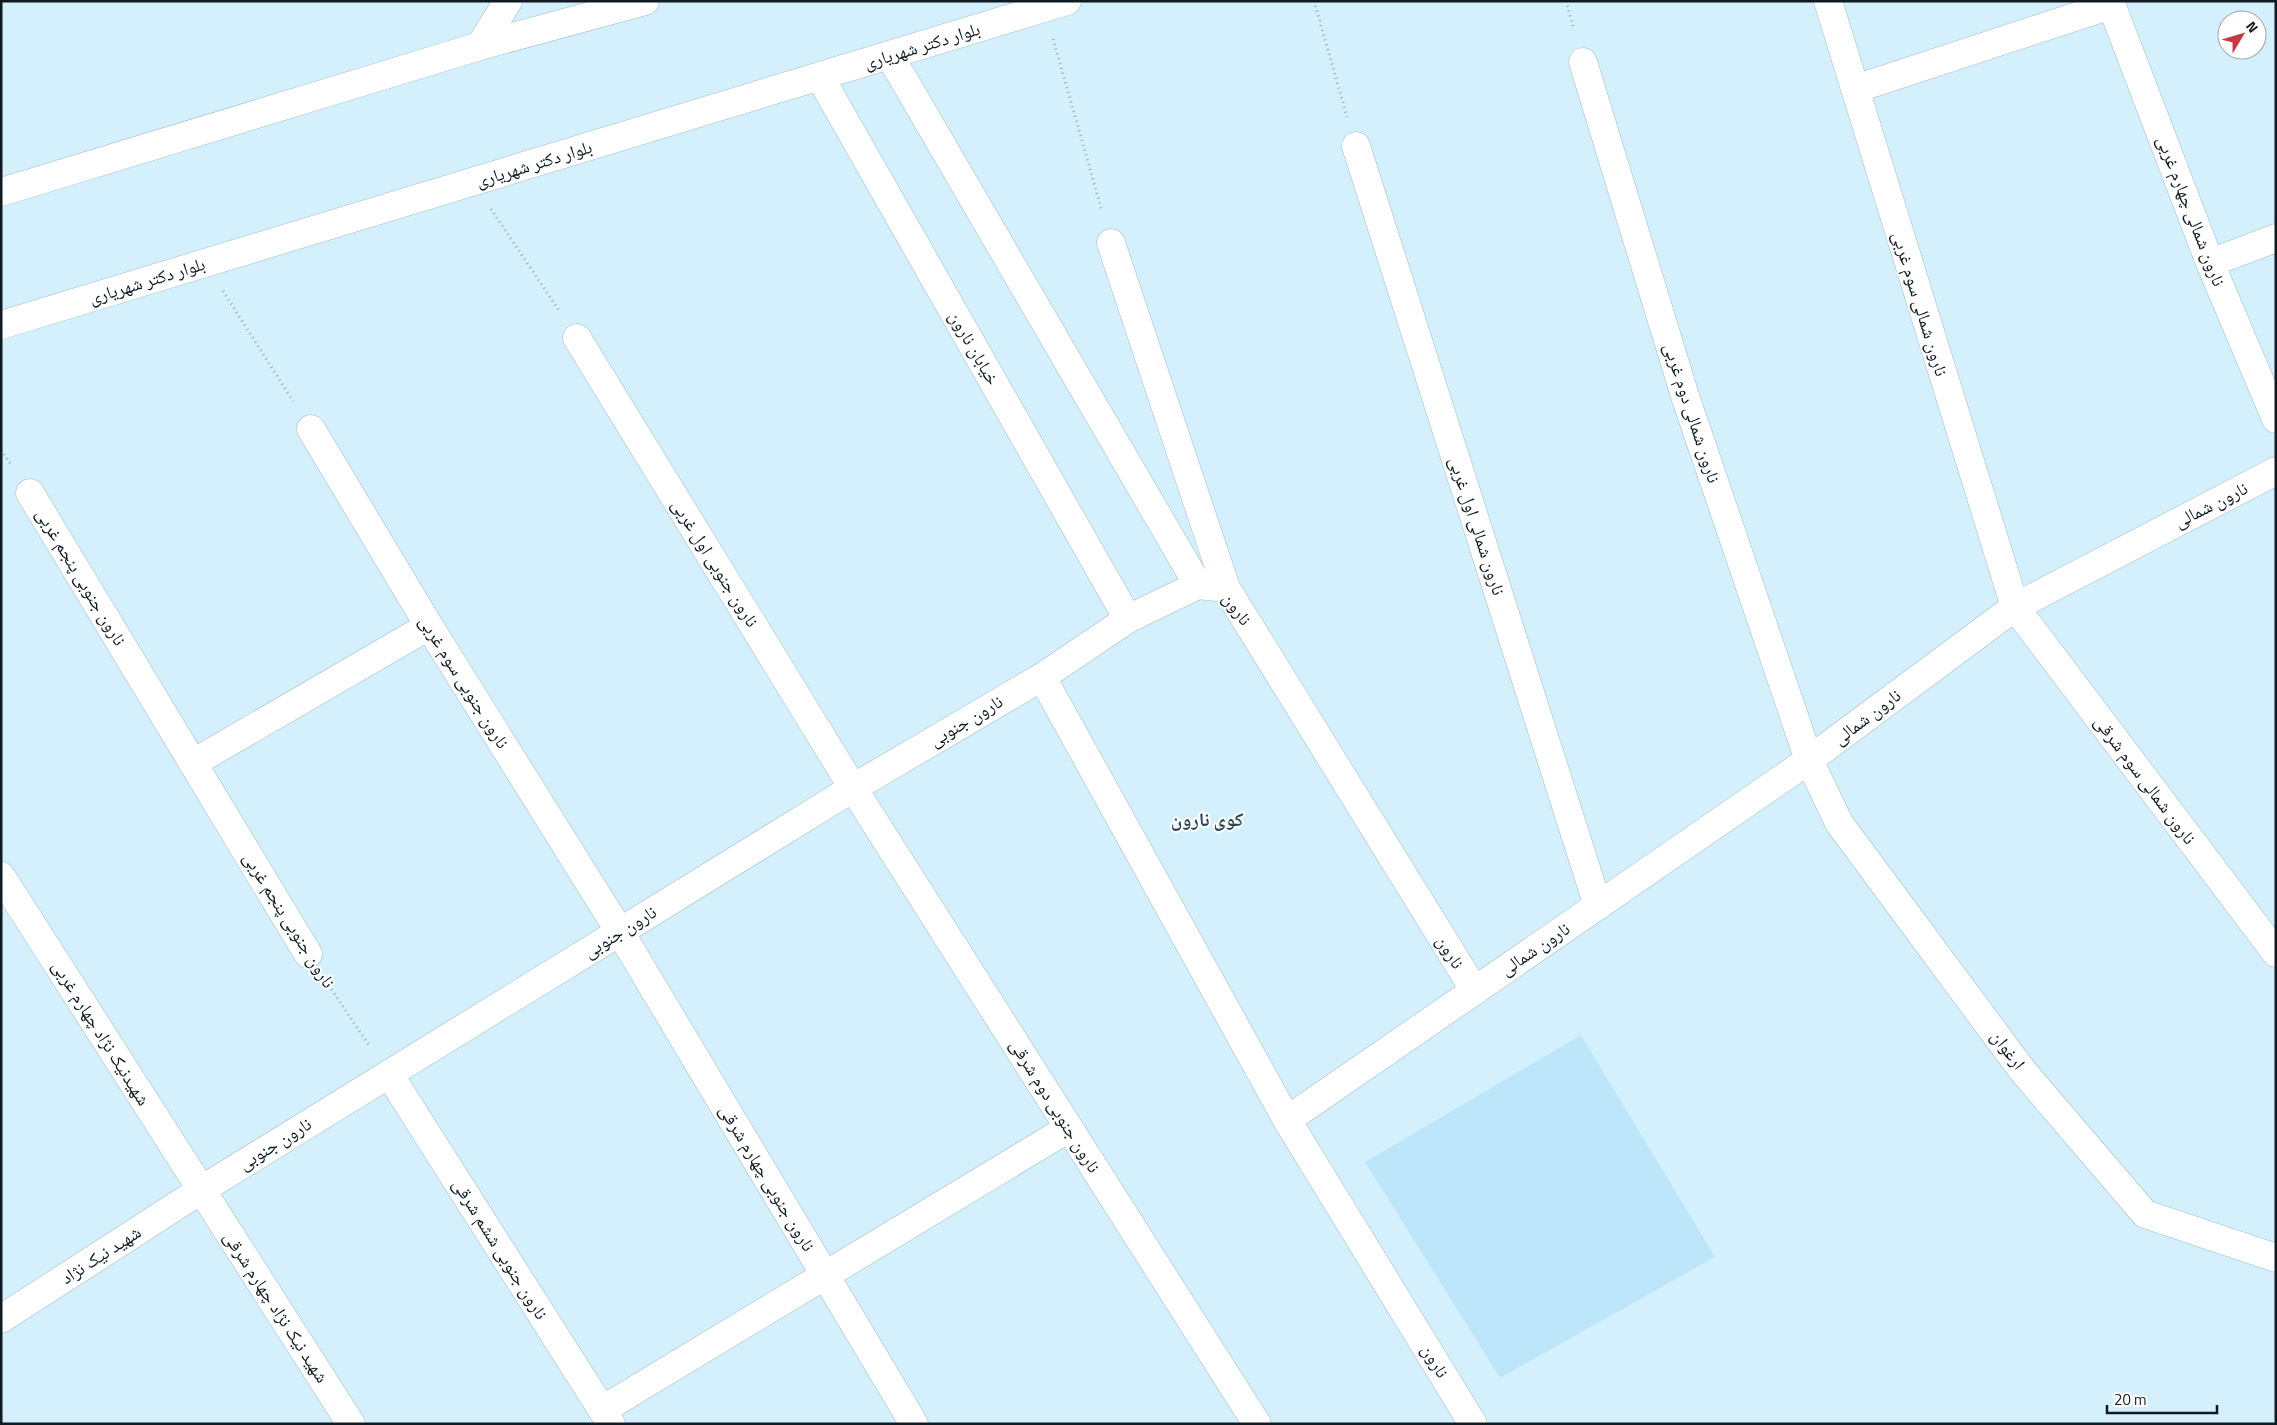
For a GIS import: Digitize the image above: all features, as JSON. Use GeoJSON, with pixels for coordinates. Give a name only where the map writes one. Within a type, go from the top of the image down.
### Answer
{"type":"FeatureCollection","features":[{"type":"Feature","properties":{"kind":"street"},"geometry":{"type":"LineString","coordinates":[[480,46],[508,1]]}},
{"type":"Feature","properties":{"kind":"street"},"geometry":{"type":"LineString","coordinates":[[1,192],[480,46],[645,1]]}},
{"type":"Feature","properties":{"kind":"street","name":"نارون شمالی سوم غربی"},"geometry":{"type":"LineString","coordinates":[[1828,1],[2014,607]]}},
{"type":"Feature","properties":{"kind":"street"},"geometry":{"type":"LineString","coordinates":[[1855,89],[2111,3]]}},
{"type":"Feature","properties":{"kind":"street","name":"نارون شمالی چهارم غربی"},"geometry":{"type":"LineString","coordinates":[[2111,3],[2210,263],[2276,419]]}},
{"type":"Feature","properties":{"kind":"street","name":"بلوار دکتر شهریاری"},"geometry":{"type":"LineString","coordinates":[[1,325],[1056,5]]}},
{"type":"Feature","properties":{"kind":"street"},"geometry":{"type":"LineString","coordinates":[[890,56],[1198,585]]}},
{"type":"Feature","properties":{"kind":"street","name":"نارون شمالی دوم غربی"},"geometry":{"type":"LineString","coordinates":[[1583,62],[1685,396],[1809,760]]}},
{"type":"Feature","properties":{"kind":"street","name":"خیابان نارون"},"geometry":{"type":"LineString","coordinates":[[820,77],[1128,619]]}},
{"type":"Feature","properties":{"kind":"street","name":"نارون شمالی اول غربی"},"geometry":{"type":"LineString","coordinates":[[1356,146],[1598,906]]}},
{"type":"Feature","properties":{"kind":"street"},"geometry":{"type":"LineString","coordinates":[[2210,263],[2276,238]]}},
{"type":"Feature","properties":{"kind":"street"},"geometry":{"type":"LineString","coordinates":[[1111,243],[1226,588]]}},
{"type":"Feature","properties":{"kind":"street","name":"نارون جنوبی اول غربی"},"geometry":{"type":"LineString","coordinates":[[577,338],[854,788]]}},
{"type":"Feature","properties":{"kind":"street","name":"نارون جنوبی سوم غربی"},"geometry":{"type":"LineString","coordinates":[[311,429],[429,626],[620,932]]}},
{"type":"Feature","properties":{"kind":"street","name":"نارون شمالی"},"geometry":{"type":"LineString","coordinates":[[1474,991],[1809,760],[2014,607],[2276,472]]}},
{"type":"Feature","properties":{"kind":"street","name":"نارون جنوبی پنجم غربی"},"geometry":{"type":"LineString","coordinates":[[30,493],[308,954]]}},
{"type":"Feature","properties":{"kind":"street","name":"نارون"},"geometry":{"type":"LineString","coordinates":[[1473,1424],[1287,1120],[1042,677],[1128,619],[1198,585],[1226,588],[1474,991]]}},
{"type":"Feature","properties":{"kind":"street","name":"نارون شمالی سوم شرقی"},"geometry":{"type":"LineString","coordinates":[[2014,607],[2276,953]]}},
{"type":"Feature","properties":{"kind":"street"},"geometry":{"type":"LineString","coordinates":[[193,763],[429,626]]}},
{"type":"Feature","properties":{"kind":"street","name":"نارون جنوبی"},"geometry":{"type":"LineString","coordinates":[[201,1190],[854,788],[1042,677]]}},
{"type":"Feature","properties":{"kind":"street","name":"ارغوان"},"geometry":{"type":"LineString","coordinates":[[1809,760],[1839,824],[2022,1070],[2145,1214],[2276,1258]]}},
{"type":"Feature","properties":{"kind":"street","name":"نارون جنوبی دوم شرقی"},"geometry":{"type":"LineString","coordinates":[[854,788],[1257,1424]]}},
{"type":"Feature","properties":{"kind":"street","name":"شهیدنیک نژاد چهارم غربی"},"geometry":{"type":"LineString","coordinates":[[1,876],[201,1190]]}},
{"type":"Feature","properties":{"kind":"street","name":"نارون جنوبی چهارم شرقی"},"geometry":{"type":"LineString","coordinates":[[620,932],[914,1424]]}},
{"type":"Feature","properties":{"kind":"street"},"geometry":{"type":"LineString","coordinates":[[1287,1120],[1474,991]]}},
{"type":"Feature","properties":{"kind":"street","name":"نارون جنوبی ششم شرقی"},"geometry":{"type":"LineString","coordinates":[[389,1074],[606,1417]]}},
{"type":"Feature","properties":{"kind":"street"},"geometry":{"type":"LineString","coordinates":[[606,1417],[825,1274],[1069,1128]]}},
{"type":"Feature","properties":{"kind":"street","name":"شهید نیک نژاد"},"geometry":{"type":"LineString","coordinates":[[1,1319],[201,1190]]}},
{"type":"Feature","properties":{"kind":"street","name":"شهید نیک نژاد چهارم شرقی"},"geometry":{"type":"LineString","coordinates":[[201,1190],[352,1424]]}},
{"type":"Feature","properties":{"kind":"path"},"geometry":{"type":"LineString","coordinates":[[1314,1],[1356,146]]}},
{"type":"Feature","properties":{"kind":"path"},"geometry":{"type":"LineString","coordinates":[[1056,5],[1111,243]]}},
{"type":"Feature","properties":{"kind":"path"},"geometry":{"type":"LineString","coordinates":[[473,182],[577,338]]}},
{"type":"Feature","properties":{"kind":"path"},"geometry":{"type":"LineString","coordinates":[[206,263],[311,429]]}},
{"type":"Feature","properties":{"kind":"path","name":"نارون جنوبی پنجم غربی"},"geometry":{"type":"LineString","coordinates":[[308,954],[389,1074]]}},
{"type":"Feature","properties":{"kind":"shaded area"},"geometry":{"type":"Polygon","coordinates":[[[1581,1035],[1715,1257],[1500,1378],[1365,1162],[1581,1035]]]}},
{"type":"Feature","properties":{"kind":"district","name":"کوی نارون"},"geometry":{"type":"Point","coordinates":[1207,819]}}]}
